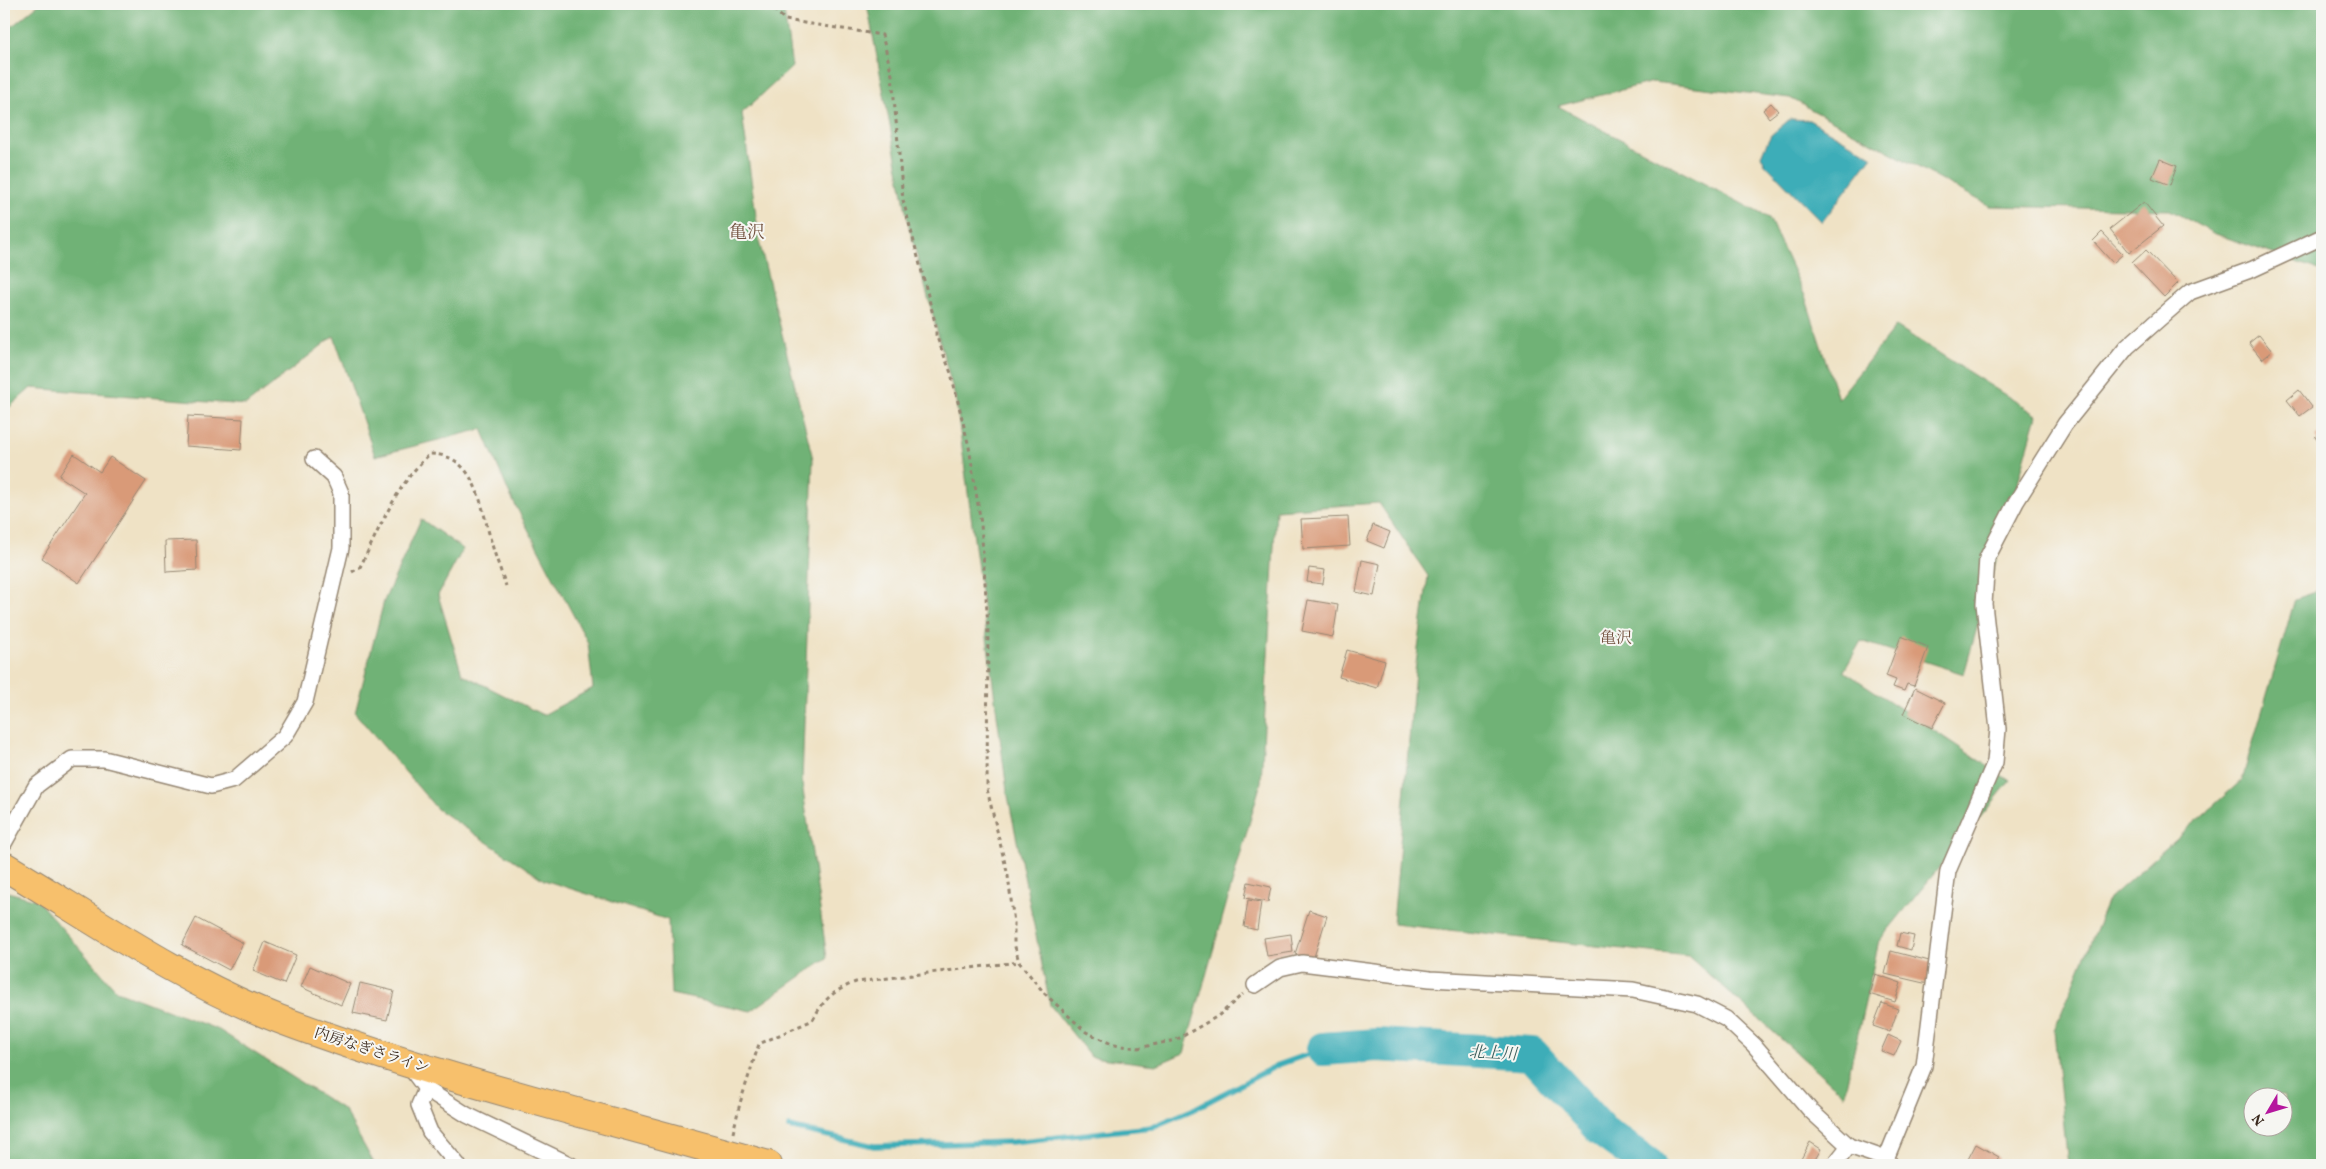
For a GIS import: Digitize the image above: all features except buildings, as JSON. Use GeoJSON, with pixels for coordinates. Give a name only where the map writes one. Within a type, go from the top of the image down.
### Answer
{"type":"FeatureCollection","features":[{"type":"Feature","properties":{"kind":"highway","name":"内房なぎさライン"},"geometry":{"type":"LineString","coordinates":[[4,866],[196,981],[278,1018],[407,1063],[768,1165]]}},
{"type":"Feature","properties":{"kind":"street"},"geometry":{"type":"LineString","coordinates":[[1255,985],[1280,968],[1302,963],[1430,979],[1633,990],[1697,1004],[1726,1019],[1754,1045],[1810,1111],[1849,1146],[1888,1162],[1924,1066],[1948,871],[1995,762],[1998,730],[1984,604],[1987,558],[2016,502],[2065,424],[2128,347],[2190,292],[2253,269],[2322,237]]}},
{"type":"Feature","properties":{"kind":"street"},"geometry":{"type":"LineString","coordinates":[[4,843],[36,786],[72,760],[104,759],[211,786],[234,780],[285,736],[305,702],[341,548],[341,494],[334,477],[314,459]]}},
{"type":"Feature","properties":{"kind":"street"},"geometry":{"type":"LineString","coordinates":[[407,1063],[426,1089],[467,1115],[571,1165]]}},
{"type":"Feature","properties":{"kind":"street"},"geometry":{"type":"LineString","coordinates":[[426,1089],[418,1105],[430,1132],[458,1165]]}},
{"type":"Feature","properties":{"kind":"street"},"geometry":{"type":"LineString","coordinates":[[1834,1165],[1849,1146]]}},
{"type":"Feature","properties":{"kind":"path"},"geometry":{"type":"LineString","coordinates":[[768,4],[785,20],[882,35],[892,75],[903,200],[936,326],[936,335],[951,373],[969,447],[981,524],[988,626],[986,789],[1008,876],[1014,923],[1014,943],[1020,962],[1045,994],[1086,1032],[1114,1045],[1138,1048],[1176,1040],[1218,1016],[1255,985]]}},
{"type":"Feature","properties":{"kind":"path"},"geometry":{"type":"LineString","coordinates":[[334,575],[350,574],[360,566],[415,467],[430,454],[440,454],[456,460],[477,488],[506,586]]}},
{"type":"Feature","properties":{"kind":"path"},"geometry":{"type":"LineString","coordinates":[[729,1154],[740,1103],[759,1044],[813,1020],[821,1004],[837,990],[856,982],[1020,962]]}},
{"type":"Feature","properties":{"kind":"green space"},"geometry":{"type":"Polygon","coordinates":[[[39,4],[783,4],[792,67],[742,113],[760,245],[813,459],[802,783],[827,958],[751,1011],[671,994],[668,920],[544,880],[437,809],[355,713],[384,601],[421,519],[463,549],[438,595],[462,674],[543,715],[593,688],[588,643],[509,493],[482,429],[375,456],[334,336],[246,405],[31,388],[4,412],[4,33],[39,4]]]}},
{"type":"Feature","properties":{"kind":"green space"},"geometry":{"type":"Polygon","coordinates":[[[867,4],[2322,4],[2322,271],[2213,233],[2170,210],[1990,206],[1790,98],[1653,82],[1558,106],[1769,218],[1805,296],[1838,399],[1896,326],[2037,415],[1964,674],[1861,641],[1844,671],[2010,781],[1879,941],[1844,1095],[1688,956],[1393,924],[1415,671],[1428,576],[1379,503],[1276,510],[1261,782],[1184,1053],[1156,1065],[1091,1057],[1050,1005],[1007,791],[956,401],[909,227],[867,4]]]}},
{"type":"Feature","properties":{"kind":"green space"},"geometry":{"type":"Polygon","coordinates":[[[2322,590],[2322,1165],[2068,1165],[2054,1031],[2108,900],[2242,780],[2295,599],[2322,590]]]}},
{"type":"Feature","properties":{"kind":"green space"},"geometry":{"type":"Polygon","coordinates":[[[4,891],[37,900],[117,991],[219,1030],[344,1110],[375,1165],[4,1165],[4,891]]]}},
{"type":"Feature","properties":{"kind":"water"},"geometry":{"type":"Polygon","coordinates":[[[1790,119],[1809,120],[1872,156],[1822,222],[1765,164],[1761,155],[1771,135],[1790,119]]]}},
{"type":"Feature","properties":{"kind":"waterway","name":"北上川"},"geometry":{"type":"LineString","coordinates":[[1323,1049],[1377,1045],[1532,1054],[1602,1131],[1649,1165]]}},
{"type":"Feature","properties":{"kind":"waterway"},"geometry":{"type":"LineString","coordinates":[[789,1127],[874,1146],[1012,1142],[1152,1127],[1192,1110],[1278,1065],[1323,1049]]}},
{"type":"Feature","properties":{"kind":"district","name":"亀沢"},"geometry":{"type":"Point","coordinates":[747,232]}},
{"type":"Feature","properties":{"kind":"district","name":"亀沢"},"geometry":{"type":"Point","coordinates":[1616,637]}}]}
